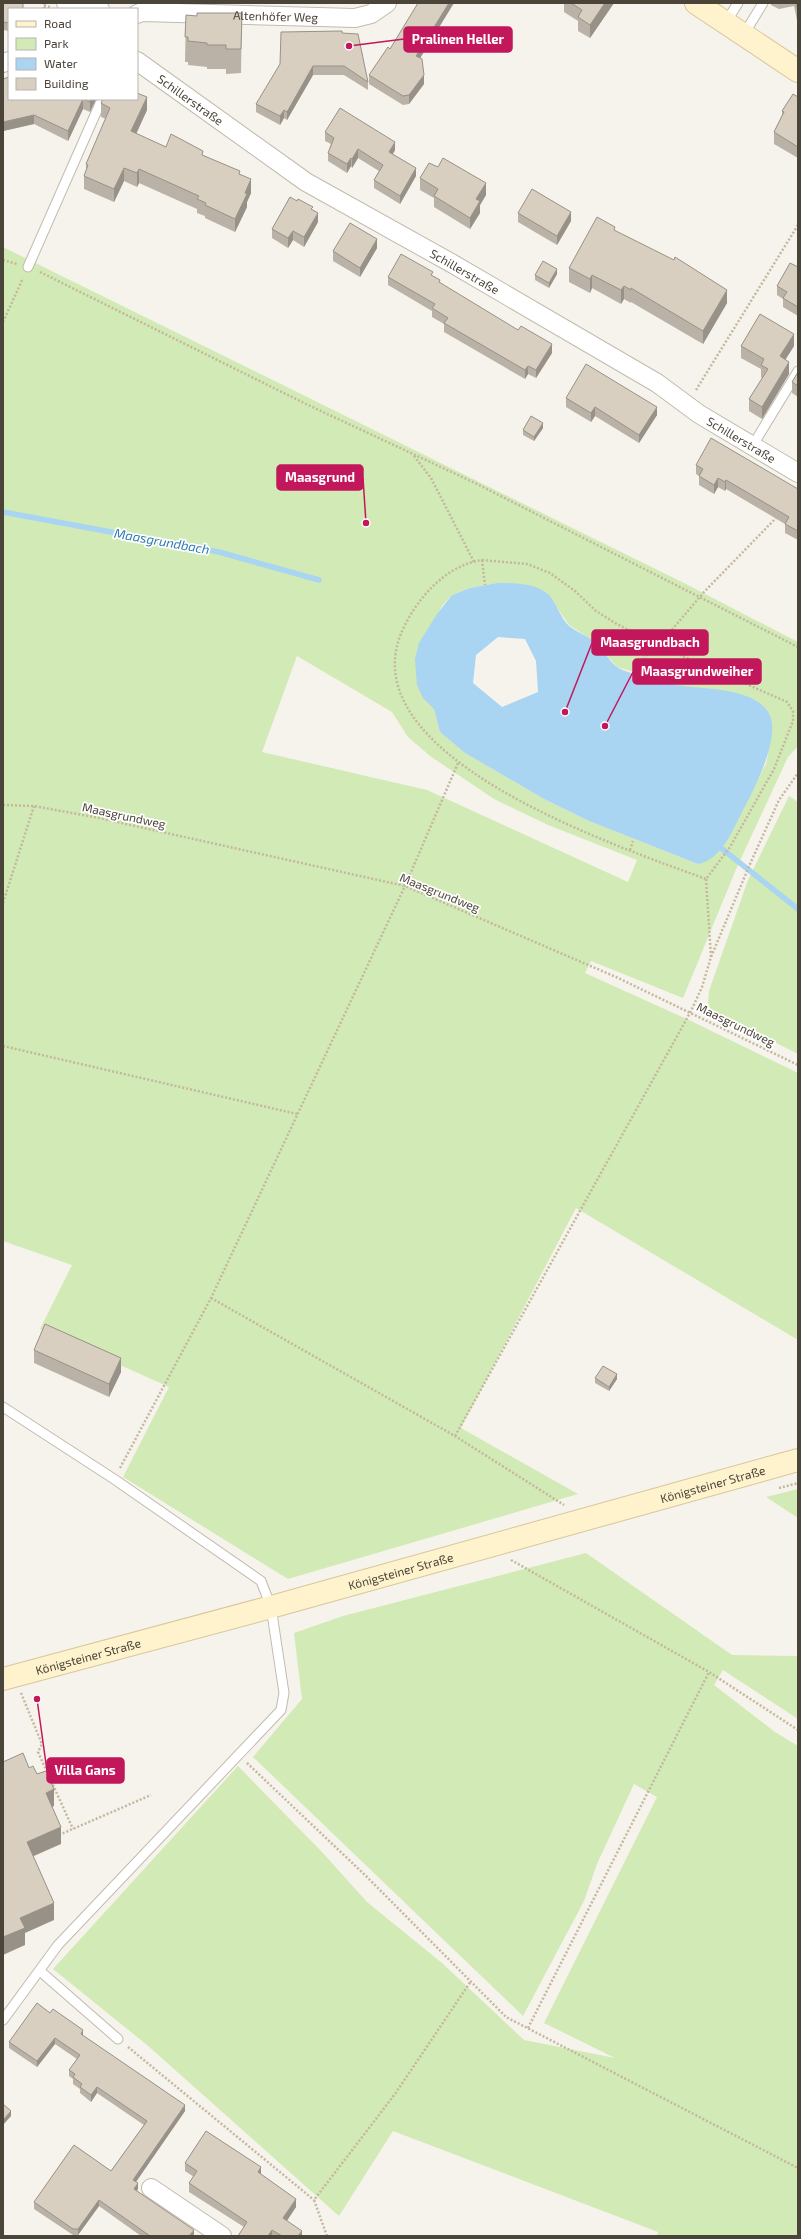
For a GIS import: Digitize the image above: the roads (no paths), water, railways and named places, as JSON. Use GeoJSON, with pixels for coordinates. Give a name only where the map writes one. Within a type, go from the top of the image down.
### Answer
{"type":"FeatureCollection","features":[{"type":"Feature","properties":{"kind":"main road"},"geometry":{"type":"LineString","coordinates":[[696,3],[798,71]]}},
{"type":"Feature","properties":{"kind":"main road","name":"Königsteiner Straße"},"geometry":{"type":"LineString","coordinates":[[8,1678],[271,1607],[798,1460]]}},
{"type":"Feature","properties":{"kind":"street","name":"Altenhöfer Weg"},"geometry":{"type":"LineString","coordinates":[[138,14],[142,12],[355,18],[371,14],[387,3]]}},
{"type":"Feature","properties":{"kind":"street","name":"Schillerstraße"},"geometry":{"type":"LineString","coordinates":[[138,62],[306,182],[453,264],[657,383],[687,405],[798,473]]}},
{"type":"Feature","properties":{"kind":"street"},"geometry":{"type":"LineString","coordinates":[[151,2188],[222,2236]]}},
{"type":"Feature","properties":{"kind":"lane"},"geometry":{"type":"LineString","coordinates":[[726,22],[738,3]]}},
{"type":"Feature","properties":{"kind":"lane"},"geometry":{"type":"LineString","coordinates":[[744,34],[763,3]]}},
{"type":"Feature","properties":{"kind":"lane"},"geometry":{"type":"LineString","coordinates":[[28,267],[102,100]]}},
{"type":"Feature","properties":{"kind":"lane"},"geometry":{"type":"LineString","coordinates":[[753,446],[798,371]]}},
{"type":"Feature","properties":{"kind":"lane"},"geometry":{"type":"LineString","coordinates":[[3,1407],[114,1479],[261,1581],[271,1607],[284,1693],[281,1710],[58,1945],[3,2020]]}},
{"type":"Feature","properties":{"kind":"lane"},"geometry":{"type":"LineString","coordinates":[[40,1971],[118,2039]]}},
{"type":"Feature","properties":{"kind":"water"},"geometry":{"type":"Polygon","coordinates":[[[497,583],[510,583],[524,584],[538,588],[549,595],[563,619],[569,626],[595,642],[617,667],[635,674],[671,684],[722,690],[747,696],[758,702],[766,709],[771,719],[772,731],[766,759],[755,787],[731,833],[726,842],[714,856],[698,864],[589,821],[544,799],[465,753],[440,732],[434,709],[423,698],[417,685],[415,659],[419,643],[437,614],[452,595],[470,588],[497,583]],[[498,637],[476,655],[473,683],[502,707],[538,692],[536,661],[525,639],[498,637]]]}},
{"type":"Feature","properties":{"kind":"waterway","name":"Maasgrundbach"},"geometry":{"type":"LineString","coordinates":[[3,512],[219,552],[319,580]]}},
{"type":"Feature","properties":{"kind":"waterway"},"geometry":{"type":"LineString","coordinates":[[639,682],[642,676],[645,660]]}},
{"type":"Feature","properties":{"kind":"waterway","name":"Maasgrundbach"},"geometry":{"type":"LineString","coordinates":[[716,844],[798,909]]}},
{"type":"Feature","properties":{"kind":"place","name":"Pralinen Heller"},"geometry":{"type":"Point","coordinates":[349,46]}},
{"type":"Feature","properties":{"kind":"place","name":"Maasgrund"},"geometry":{"type":"Point","coordinates":[366,523]}},
{"type":"Feature","properties":{"kind":"place","name":"Maasgrundbach"},"geometry":{"type":"Point","coordinates":[565,712]}},
{"type":"Feature","properties":{"kind":"place","name":"Maasgrundweiher"},"geometry":{"type":"Point","coordinates":[605,726]}},
{"type":"Feature","properties":{"kind":"place","name":"Villa Gans"},"geometry":{"type":"Point","coordinates":[37,1699]}}]}
